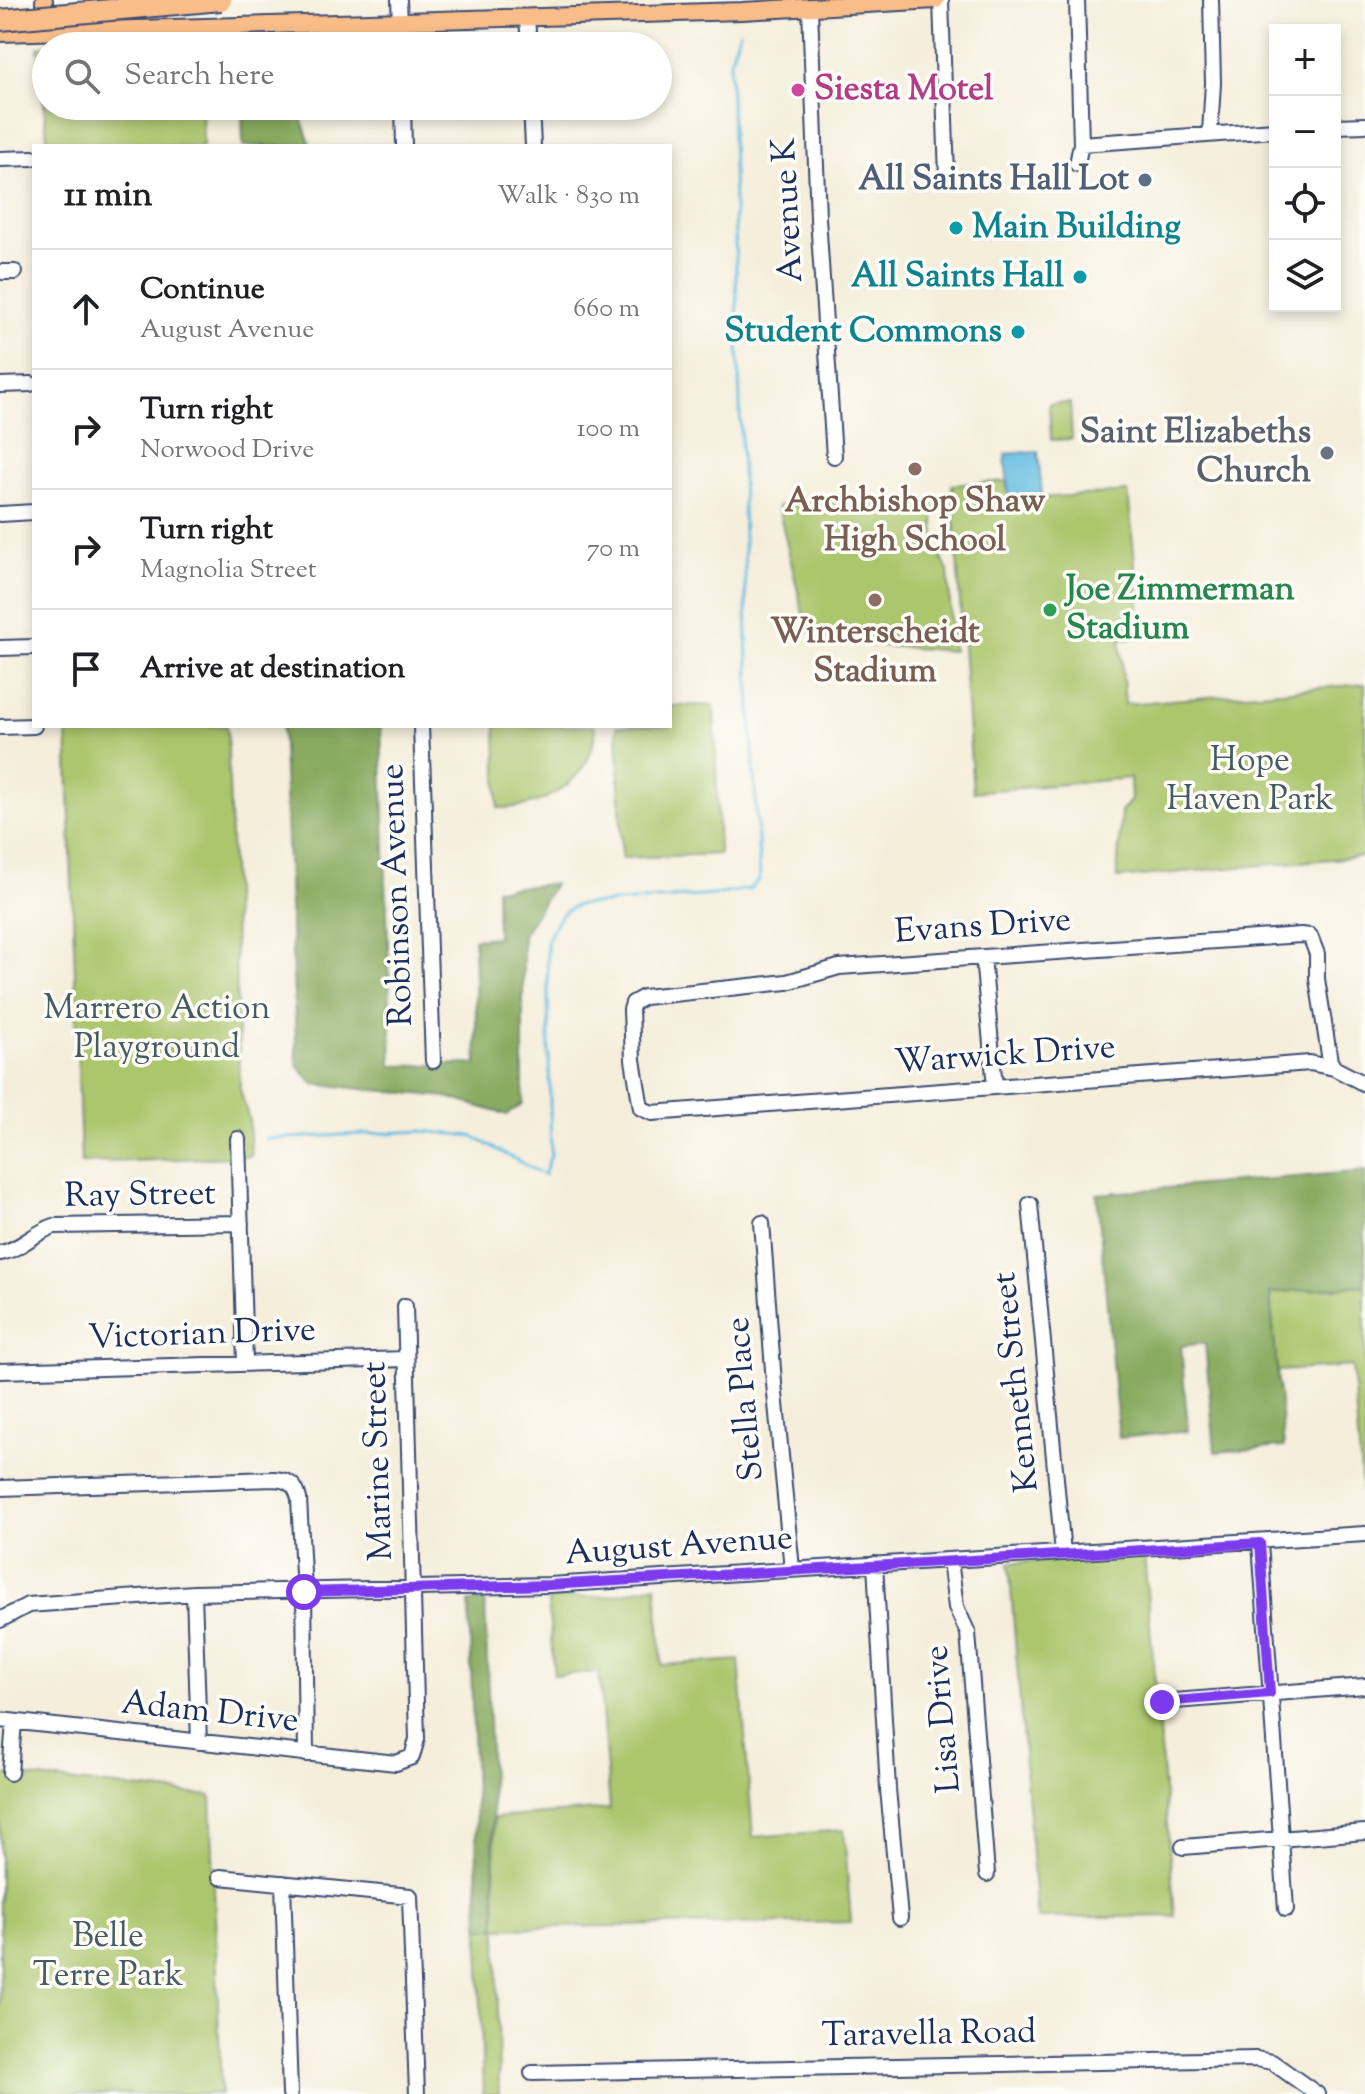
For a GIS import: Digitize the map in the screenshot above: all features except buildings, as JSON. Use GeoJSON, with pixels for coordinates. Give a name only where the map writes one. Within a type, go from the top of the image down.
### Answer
{"type":"FeatureCollection","features":[{"type":"Feature","properties":{"kind":"highway"},"geometry":{"type":"LineString","coordinates":[[0,5],[165,0]]}},
{"type":"Feature","properties":{"kind":"highway"},"geometry":{"type":"LineString","coordinates":[[0,20],[219,0]]}},
{"type":"Feature","properties":{"kind":"main road"},"geometry":{"type":"LineString","coordinates":[[44,0],[45,32],[527,17],[779,5],[810,8],[866,2],[939,0]]}},
{"type":"Feature","properties":{"kind":"main road"},"geometry":{"type":"LineString","coordinates":[[217,27],[219,0]]}},
{"type":"Feature","properties":{"kind":"main road"},"geometry":{"type":"LineString","coordinates":[[0,33],[32,32]]}},
{"type":"Feature","properties":{"kind":"street"},"geometry":{"type":"LineString","coordinates":[[399,0],[401,32]]}},
{"type":"Feature","properties":{"kind":"street"},"geometry":{"type":"LineString","coordinates":[[939,0],[947,178]]}},
{"type":"Feature","properties":{"kind":"street"},"geometry":{"type":"LineString","coordinates":[[1077,0],[1081,144],[1077,164]]}},
{"type":"Feature","properties":{"kind":"street"},"geometry":{"type":"LineString","coordinates":[[1210,133],[1213,83],[1211,0]]}},
{"type":"Feature","properties":{"kind":"street","name":"Avenue K"},"geometry":{"type":"LineString","coordinates":[[810,8],[818,218],[834,456]]}},
{"type":"Feature","properties":{"kind":"street"},"geometry":{"type":"LineString","coordinates":[[527,17],[528,32]]}},
{"type":"Feature","properties":{"kind":"street"},"geometry":{"type":"LineString","coordinates":[[403,120],[404,144]]}},
{"type":"Feature","properties":{"kind":"street"},"geometry":{"type":"LineString","coordinates":[[532,120],[533,144]]}},
{"type":"Feature","properties":{"kind":"street"},"geometry":{"type":"LineString","coordinates":[[1341,126],[1365,125]]}},
{"type":"Feature","properties":{"kind":"street"},"geometry":{"type":"LineString","coordinates":[[1081,144],[1269,130]]}},
{"type":"Feature","properties":{"kind":"street"},"geometry":{"type":"LineString","coordinates":[[0,159],[32,158]]}},
{"type":"Feature","properties":{"kind":"street"},"geometry":{"type":"LineString","coordinates":[[0,385],[31,384]]}},
{"type":"Feature","properties":{"kind":"street"},"geometry":{"type":"LineString","coordinates":[[0,514],[32,512]]}},
{"type":"Feature","properties":{"kind":"street"},"geometry":{"type":"LineString","coordinates":[[0,648],[32,647]]}},
{"type":"Feature","properties":{"kind":"street"},"geometry":{"type":"LineString","coordinates":[[0,727],[32,726]]}},
{"type":"Feature","properties":{"kind":"street","name":"Robinson Avenue"},"geometry":{"type":"LineString","coordinates":[[421,728],[433,1061]]}},
{"type":"Feature","properties":{"kind":"street","name":"Evans Drive"},"geometry":{"type":"LineString","coordinates":[[645,1111],[641,1108],[633,1060],[631,1010],[633,1003],[644,997],[787,982],[839,967],[1301,935],[1310,936],[1317,954],[1319,993],[1330,1061],[1334,1068]]}},
{"type":"Feature","properties":{"kind":"street"},"geometry":{"type":"LineString","coordinates":[[983,957],[995,1087]]}},
{"type":"Feature","properties":{"kind":"street","name":"Warwick Drive"},"geometry":{"type":"LineString","coordinates":[[645,1111],[652,1113],[1310,1063],[1334,1068],[1365,1084]]}},
{"type":"Feature","properties":{"kind":"street"},"geometry":{"type":"LineString","coordinates":[[238,1139],[245,1363]]}},
{"type":"Feature","properties":{"kind":"street","name":"Kenneth Street"},"geometry":{"type":"LineString","coordinates":[[1030,1204],[1063,1553]]}},
{"type":"Feature","properties":{"kind":"street","name":"Ray Street"},"geometry":{"type":"LineString","coordinates":[[0,1253],[11,1251],[42,1230],[54,1226],[241,1223]]}},
{"type":"Feature","properties":{"kind":"street","name":"Stella Place"},"geometry":{"type":"LineString","coordinates":[[762,1223],[792,1569]]}},
{"type":"Feature","properties":{"kind":"street"},"geometry":{"type":"LineString","coordinates":[[0,1241],[0,1253]]}},
{"type":"Feature","properties":{"kind":"street","name":"Marine Street"},"geometry":{"type":"LineString","coordinates":[[405,1306],[417,1739],[412,1757]]}},
{"type":"Feature","properties":{"kind":"street","name":"Victorian Drive"},"geometry":{"type":"LineString","coordinates":[[0,1371],[406,1359]]}},
{"type":"Feature","properties":{"kind":"street"},"geometry":{"type":"LineString","coordinates":[[0,1488],[274,1479],[292,1484],[299,1499],[304,1592],[306,1754]]}},
{"type":"Feature","properties":{"kind":"street","name":"August Avenue"},"geometry":{"type":"LineString","coordinates":[[0,1620],[28,1605],[194,1593],[549,1585],[1260,1543],[1365,1534]]}},
{"type":"Feature","properties":{"kind":"street"},"geometry":{"type":"LineString","coordinates":[[1260,1543],[1286,1909]]}},
{"type":"Feature","properties":{"kind":"street","name":"Lisa Drive"},"geometry":{"type":"LineString","coordinates":[[950,1560],[956,1607],[968,1633],[987,1874]]}},
{"type":"Feature","properties":{"kind":"street"},"geometry":{"type":"LineString","coordinates":[[875,1564],[888,1789],[900,1918]]}},
{"type":"Feature","properties":{"kind":"street"},"geometry":{"type":"LineString","coordinates":[[194,1593],[199,1742]]}},
{"type":"Feature","properties":{"kind":"street"},"geometry":{"type":"LineString","coordinates":[[1162,1702],[1365,1686]]}},
{"type":"Feature","properties":{"kind":"street"},"geometry":{"type":"LineString","coordinates":[[7,1721],[10,1773]]}},
{"type":"Feature","properties":{"kind":"street","name":"Adam Drive"},"geometry":{"type":"LineString","coordinates":[[7,1721],[396,1763],[412,1757]]}},
{"type":"Feature","properties":{"kind":"street"},"geometry":{"type":"LineString","coordinates":[[1183,1847],[1365,1832]]}},
{"type":"Feature","properties":{"kind":"street"},"geometry":{"type":"LineString","coordinates":[[220,1877],[410,1896],[417,2094]]}},
{"type":"Feature","properties":{"kind":"street"},"geometry":{"type":"LineString","coordinates":[[283,1883],[290,2094]]}},
{"type":"Feature","properties":{"kind":"street","name":"Taravella Road"},"geometry":{"type":"LineString","coordinates":[[532,2073],[1256,2059],[1272,2062],[1317,2094]]}},
{"type":"Feature","properties":{"kind":"green space"},"geometry":{"type":"Polygon","coordinates":[[[45,120],[202,120],[203,144],[48,144],[45,120]]]}},
{"type":"Feature","properties":{"kind":"green space"},"geometry":{"type":"Polygon","coordinates":[[[242,120],[302,120],[310,144],[243,144],[242,120]]]}},
{"type":"Feature","properties":{"kind":"green space"},"geometry":{"type":"Polygon","coordinates":[[[1070,403],[1072,439],[1051,440],[1049,404],[1070,403]]]}},
{"type":"Feature","properties":{"kind":"green space","name":"Hope Haven Park"},"geometry":{"type":"Polygon","coordinates":[[[1006,481],[1009,500],[1128,492],[1142,637],[1120,639],[1125,704],[1365,684],[1365,856],[1117,878],[1121,812],[1131,800],[1130,778],[973,792],[952,485],[1006,481]]]}},
{"type":"Feature","properties":{"kind":"green space","name":"Winterscheidt Stadium"},"geometry":{"type":"Polygon","coordinates":[[[835,499],[842,507],[925,500],[933,505],[936,548],[948,571],[953,651],[832,642],[807,630],[778,506],[835,499]]]}},
{"type":"Feature","properties":{"kind":"green space"},"geometry":{"type":"Polygon","coordinates":[[[714,705],[719,854],[622,858],[617,728],[672,728],[672,706],[714,705]]]}},
{"type":"Feature","properties":{"kind":"green space","name":"Marrero Action Playground"},"geometry":{"type":"Polygon","coordinates":[[[67,728],[227,728],[240,1089],[249,1120],[251,1156],[81,1163],[67,728]]]}},
{"type":"Feature","properties":{"kind":"green space"},"geometry":{"type":"Polygon","coordinates":[[[282,728],[381,728],[392,1066],[477,1064],[474,939],[497,937],[496,889],[554,884],[523,935],[523,1103],[507,1115],[447,1097],[314,1084],[297,1065],[282,728]]]}},
{"type":"Feature","properties":{"kind":"green space"},"geometry":{"type":"Polygon","coordinates":[[[496,728],[595,728],[586,761],[564,787],[533,803],[498,808],[496,728]]]}},
{"type":"Feature","properties":{"kind":"green space"},"geometry":{"type":"Polygon","coordinates":[[[1365,1171],[1365,1285],[1270,1293],[1284,1447],[1215,1452],[1205,1343],[1181,1346],[1188,1431],[1119,1438],[1097,1194],[1365,1171]]]}},
{"type":"Feature","properties":{"kind":"green space"},"geometry":{"type":"Polygon","coordinates":[[[1365,1285],[1365,1520],[1352,1366],[1277,1371],[1270,1293],[1365,1285]]]}},
{"type":"Feature","properties":{"kind":"green space"},"geometry":{"type":"Polygon","coordinates":[[[1144,1556],[1175,1916],[1037,1918],[1009,1563],[1144,1556]]]}},
{"type":"Feature","properties":{"kind":"green space"},"geometry":{"type":"Polygon","coordinates":[[[656,1585],[662,1665],[739,1660],[753,1837],[844,1830],[851,1922],[497,1928],[499,2094],[483,2094],[479,1928],[496,1927],[494,1818],[610,1809],[599,1672],[554,1675],[548,1599],[610,1596],[656,1585]]]}},
{"type":"Feature","properties":{"kind":"green space"},"geometry":{"type":"Polygon","coordinates":[[[469,1602],[485,1602],[496,1928],[479,1928],[469,1602]]]}},
{"type":"Feature","properties":{"kind":"green space","name":"Belle Terre Park"},"geometry":{"type":"Polygon","coordinates":[[[0,1774],[211,1796],[221,2094],[0,2094],[0,1774]]]}},
{"type":"Feature","properties":{"kind":"water"},"geometry":{"type":"Polygon","coordinates":[[[1038,451],[1042,496],[1009,499],[1005,454],[1038,451]]]}},
{"type":"Feature","properties":{"kind":"waterway"},"geometry":{"type":"LineString","coordinates":[[266,1139],[422,1131],[472,1136],[544,1175],[551,1155],[547,942],[558,920],[577,905],[714,895],[750,889],[760,879],[747,640],[730,61],[740,31]]}},
{"type":"Feature","properties":{"kind":"place","name":"Siesta Motel"},"geometry":{"type":"Point","coordinates":[798,90]}},
{"type":"Feature","properties":{"kind":"place","name":"All Saints Hall Lot"},"geometry":{"type":"Point","coordinates":[1145,180]}},
{"type":"Feature","properties":{"kind":"place","name":"Main Building"},"geometry":{"type":"Point","coordinates":[956,228]}},
{"type":"Feature","properties":{"kind":"place","name":"All Saints Hall"},"geometry":{"type":"Point","coordinates":[1080,277]}},
{"type":"Feature","properties":{"kind":"place","name":"Student Commons"},"geometry":{"type":"Point","coordinates":[1018,332]}},
{"type":"Feature","properties":{"kind":"place","name":"Saint Elizabeths Church"},"geometry":{"type":"Point","coordinates":[1327,453]}},
{"type":"Feature","properties":{"kind":"place","name":"Archbishop Shaw High School"},"geometry":{"type":"Point","coordinates":[915,469]}},
{"type":"Feature","properties":{"kind":"place","name":"Winterscheidt Stadium"},"geometry":{"type":"Point","coordinates":[875,600]}},
{"type":"Feature","properties":{"kind":"place","name":"Joe Zimmerman Stadium"},"geometry":{"type":"Point","coordinates":[1050,610]}},
{"type":"Feature","properties":{"kind":"route"},"geometry":{"type":"LineString","coordinates":[[304,1592],[549,1585],[1260,1543],[1270,1693],[1162,1702]]}}]}
